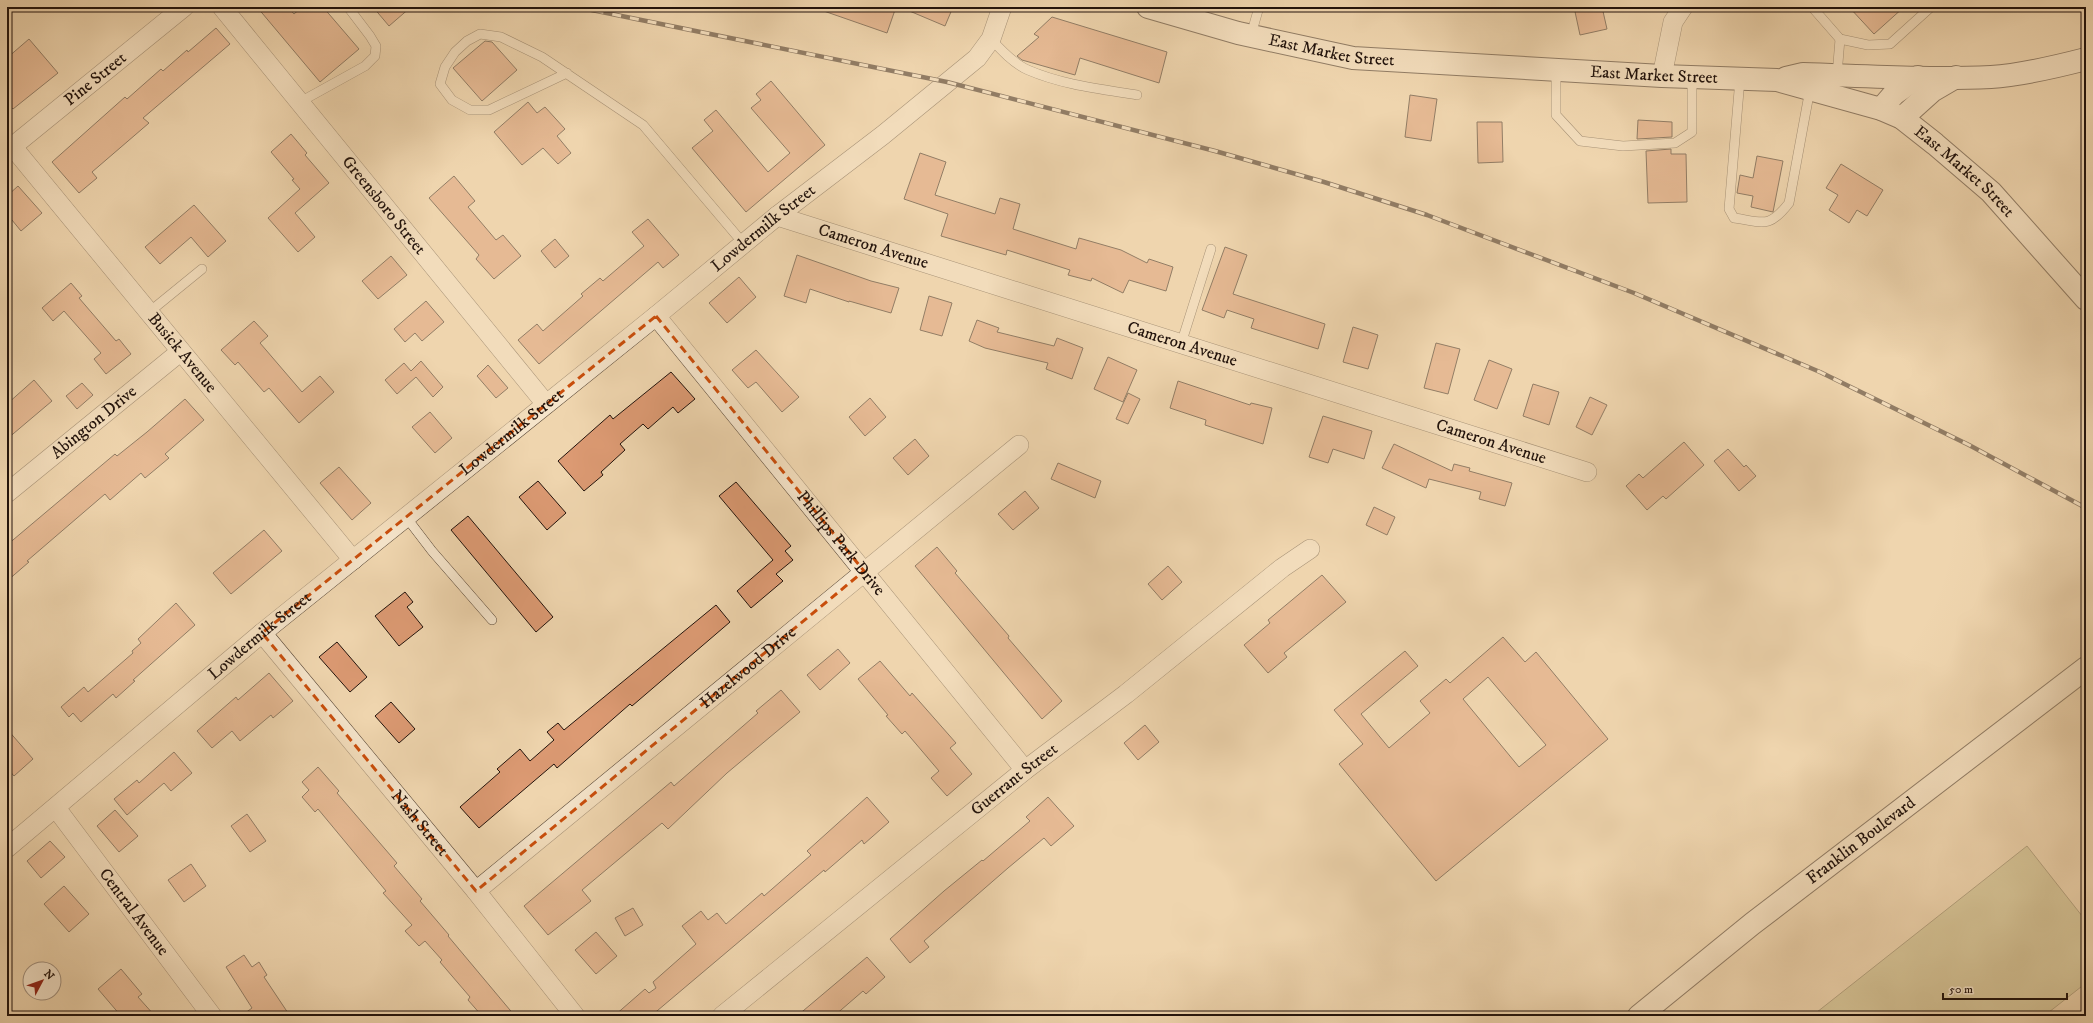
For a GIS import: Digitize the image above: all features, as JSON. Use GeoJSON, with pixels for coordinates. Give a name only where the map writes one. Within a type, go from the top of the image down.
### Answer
{"type":"FeatureCollection","features":[{"type":"Feature","properties":{"kind":"main road","name":"East Market Street"},"geometry":{"type":"LineString","coordinates":[[1148,7],[1251,35],[1353,58],[1662,76],[1777,80],[1881,109],[1902,118],[1991,192],[2086,299]]}},
{"type":"Feature","properties":{"kind":"main road"},"geometry":{"type":"LineString","coordinates":[[1777,80],[1803,74],[1992,77],[2052,67],[2086,59]]}},
{"type":"Feature","properties":{"kind":"main road"},"geometry":{"type":"LineString","coordinates":[[1881,109],[1894,94],[1918,77]]}},
{"type":"Feature","properties":{"kind":"main road"},"geometry":{"type":"LineString","coordinates":[[1902,118],[1932,91],[1956,77]]}},
{"type":"Feature","properties":{"kind":"main road","name":"Franklin Boulevard"},"geometry":{"type":"LineString","coordinates":[[1640,1016],[1752,924],[2086,668]]}},
{"type":"Feature","properties":{"kind":"street","name":"Pine Street"},"geometry":{"type":"LineString","coordinates":[[10,148],[184,7]]}},
{"type":"Feature","properties":{"kind":"street","name":"Greensboro Street"},"geometry":{"type":"LineString","coordinates":[[222,7],[546,404]]}},
{"type":"Feature","properties":{"kind":"street","name":"Lowdermilk Street"},"geometry":{"type":"LineString","coordinates":[[7,848],[262,633],[656,316],[743,243],[883,135],[977,58],[991,39],[1002,7]]}},
{"type":"Feature","properties":{"kind":"street"},"geometry":{"type":"LineString","coordinates":[[1662,76],[1673,22],[1683,7]]}},
{"type":"Feature","properties":{"kind":"street","name":"Busick Avenue"},"geometry":{"type":"LineString","coordinates":[[10,148],[353,560]]}},
{"type":"Feature","properties":{"kind":"street","name":"Cameron Avenue"},"geometry":{"type":"LineString","coordinates":[[777,216],[1587,472]]}},
{"type":"Feature","properties":{"kind":"street","name":"Phillips Park Drive"},"geometry":{"type":"LineString","coordinates":[[656,316],[1025,770]]}},
{"type":"Feature","properties":{"kind":"street","name":"Abington Drive"},"geometry":{"type":"LineString","coordinates":[[7,493],[180,352]]}},
{"type":"Feature","properties":{"kind":"street","name":"Hazelwood Drive"},"geometry":{"type":"LineString","coordinates":[[476,891],[1019,445]]}},
{"type":"Feature","properties":{"kind":"street","name":"Guerrant Street"},"geometry":{"type":"LineString","coordinates":[[722,1016],[1025,770],[1126,694],[1282,568],[1310,549]]}},
{"type":"Feature","properties":{"kind":"street","name":"Nash Street"},"geometry":{"type":"LineString","coordinates":[[262,633],[476,891],[575,1016]]}},
{"type":"Feature","properties":{"kind":"street","name":"Central Avenue"},"geometry":{"type":"LineString","coordinates":[[56,808],[212,1016]]}},
{"type":"Feature","properties":{"kind":"lane"},"geometry":{"type":"LineString","coordinates":[[300,102],[365,66],[375,56],[376,46],[348,7]]}},
{"type":"Feature","properties":{"kind":"lane"},"geometry":{"type":"LineString","coordinates":[[1251,35],[1259,7]]}},
{"type":"Feature","properties":{"kind":"lane"},"geometry":{"type":"LineString","coordinates":[[1812,7],[1840,39],[1868,45],[1890,44],[1931,7]]}},
{"type":"Feature","properties":{"kind":"lane"},"geometry":{"type":"LineString","coordinates":[[566,73],[489,110],[470,110],[452,100],[440,84],[445,68],[455,52],[467,41],[480,34],[501,37],[542,57],[566,73],[643,125],[743,243]]}},
{"type":"Feature","properties":{"kind":"lane"},"geometry":{"type":"LineString","coordinates":[[991,39],[1005,54],[1027,70],[1078,86],[1137,95]]}},
{"type":"Feature","properties":{"kind":"lane"},"geometry":{"type":"LineString","coordinates":[[1837,75],[1840,39]]}},
{"type":"Feature","properties":{"kind":"lane"},"geometry":{"type":"LineString","coordinates":[[1556,70],[1556,115],[1580,141],[1623,146],[1675,143],[1692,132],[1692,77]]}},
{"type":"Feature","properties":{"kind":"lane"},"geometry":{"type":"LineString","coordinates":[[1740,79],[1729,209],[1734,218],[1769,223],[1778,218],[1789,203],[1810,89]]}},
{"type":"Feature","properties":{"kind":"lane"},"geometry":{"type":"LineString","coordinates":[[1181,344],[1211,249]]}},
{"type":"Feature","properties":{"kind":"lane"},"geometry":{"type":"LineString","coordinates":[[148,313],[202,269]]}},
{"type":"Feature","properties":{"kind":"lane"},"geometry":{"type":"LineString","coordinates":[[406,517],[432,551],[492,620]]}},
{"type":"Feature","properties":{"kind":"highlighted area"},"geometry":{"type":"Polygon","coordinates":[[[656,316],[864,571],[476,891],[262,633],[656,316]]]}},
{"type":"Feature","properties":{"kind":"shaded area"},"geometry":{"type":"Polygon","coordinates":[[[2027,846],[2086,921],[2086,983],[2044,1016],[1812,1016],[2027,846]]]}},
{"type":"Feature","properties":{"kind":"building"},"geometry":{"type":"Polygon","coordinates":[[[257,7],[288,7],[294,14],[302,7],[323,7],[359,49],[320,82],[257,7]]]}},
{"type":"Feature","properties":{"kind":"building"},"geometry":{"type":"Polygon","coordinates":[[[373,7],[411,7],[389,26],[373,7]]]}},
{"type":"Feature","properties":{"kind":"building"},"geometry":{"type":"Polygon","coordinates":[[[819,7],[896,7],[887,33],[818,9],[819,7]]]}},
{"type":"Feature","properties":{"kind":"building"},"geometry":{"type":"Polygon","coordinates":[[[900,7],[953,7],[945,26],[900,7]]]}},
{"type":"Feature","properties":{"kind":"building"},"geometry":{"type":"Polygon","coordinates":[[[1574,7],[1602,7],[1607,29],[1580,35],[1574,7]]]}},
{"type":"Feature","properties":{"kind":"building"},"geometry":{"type":"Polygon","coordinates":[[[1849,7],[1904,7],[1874,34],[1849,7]]]}},
{"type":"Feature","properties":{"kind":"building"},"geometry":{"type":"Polygon","coordinates":[[[1052,17],[1167,52],[1159,83],[1080,58],[1075,75],[1022,60],[1017,56],[1039,37],[1034,34],[1052,17]]]}},
{"type":"Feature","properties":{"kind":"building"},"geometry":{"type":"Polygon","coordinates":[[[216,28],[230,44],[143,118],[149,123],[92,172],[97,178],[79,193],[52,162],[125,97],[127,99],[161,69],[163,71],[216,28]]]}},
{"type":"Feature","properties":{"kind":"building"},"geometry":{"type":"Polygon","coordinates":[[[29,39],[58,73],[13,109],[7,103],[7,58],[29,39]]]}},
{"type":"Feature","properties":{"kind":"building"},"geometry":{"type":"Polygon","coordinates":[[[485,41],[492,42],[517,70],[482,101],[453,68],[485,41]]]}},
{"type":"Feature","properties":{"kind":"building"},"geometry":{"type":"Polygon","coordinates":[[[771,81],[825,145],[746,212],[692,148],[713,131],[704,120],[716,110],[768,172],[790,153],[751,108],[761,100],[756,94],[771,81]]]}},
{"type":"Feature","properties":{"kind":"building"},"geometry":{"type":"Polygon","coordinates":[[[1410,95],[1437,99],[1431,141],[1405,137],[1410,95]]]}},
{"type":"Feature","properties":{"kind":"building"},"geometry":{"type":"Polygon","coordinates":[[[528,102],[537,113],[545,107],[565,129],[557,136],[571,153],[558,164],[543,148],[522,165],[494,132],[528,102]]]}},
{"type":"Feature","properties":{"kind":"building"},"geometry":{"type":"Polygon","coordinates":[[[1638,120],[1672,122],[1672,137],[1637,139],[1638,120]]]}},
{"type":"Feature","properties":{"kind":"building"},"geometry":{"type":"Polygon","coordinates":[[[1477,122],[1502,122],[1503,162],[1478,163],[1477,122]]]}},
{"type":"Feature","properties":{"kind":"building"},"geometry":{"type":"Polygon","coordinates":[[[291,134],[307,153],[305,155],[329,183],[295,213],[315,237],[298,252],[268,218],[300,189],[292,180],[294,179],[271,152],[291,134]]]}},
{"type":"Feature","properties":{"kind":"building"},"geometry":{"type":"Polygon","coordinates":[[[1671,149],[1671,154],[1686,154],[1687,202],[1648,203],[1646,151],[1671,149]]]}},
{"type":"Feature","properties":{"kind":"building"},"geometry":{"type":"Polygon","coordinates":[[[920,153],[946,162],[935,195],[995,214],[1000,198],[1020,204],[1013,229],[1076,249],[1079,238],[1121,250],[1147,263],[1149,259],[1173,267],[1166,291],[1129,280],[1123,293],[1092,278],[1091,281],[1068,275],[1070,270],[1007,250],[1006,255],[941,236],[948,214],[904,199],[920,153]]]}},
{"type":"Feature","properties":{"kind":"building"},"geometry":{"type":"Polygon","coordinates":[[[1757,156],[1783,161],[1773,212],[1751,207],[1753,196],[1737,193],[1740,175],[1753,178],[1757,156]]]}},
{"type":"Feature","properties":{"kind":"building"},"geometry":{"type":"Polygon","coordinates":[[[1841,164],[1883,190],[1867,216],[1857,210],[1849,223],[1829,210],[1838,195],[1826,188],[1841,164]]]}},
{"type":"Feature","properties":{"kind":"building"},"geometry":{"type":"Polygon","coordinates":[[[454,176],[475,201],[468,207],[496,240],[503,235],[521,256],[494,279],[476,259],[479,255],[429,198],[454,176]]]}},
{"type":"Feature","properties":{"kind":"building"},"geometry":{"type":"Polygon","coordinates":[[[18,186],[42,213],[21,231],[7,214],[7,196],[18,186]]]}},
{"type":"Feature","properties":{"kind":"building"},"geometry":{"type":"Polygon","coordinates":[[[194,205],[226,241],[208,257],[191,237],[160,264],[145,247],[194,205]]]}},
{"type":"Feature","properties":{"kind":"building"},"geometry":{"type":"Polygon","coordinates":[[[648,219],[679,255],[663,268],[658,262],[539,364],[518,340],[537,324],[543,331],[583,296],[581,294],[600,278],[603,281],[644,246],[632,232],[648,219]]]}},
{"type":"Feature","properties":{"kind":"building"},"geometry":{"type":"Polygon","coordinates":[[[555,239],[569,256],[555,268],[541,251],[555,239]]]}},
{"type":"Feature","properties":{"kind":"building"},"geometry":{"type":"Polygon","coordinates":[[[1225,247],[1247,255],[1233,294],[1325,324],[1318,349],[1251,328],[1254,319],[1227,310],[1224,318],[1202,310],[1225,247]]]}},
{"type":"Feature","properties":{"kind":"building"},"geometry":{"type":"Polygon","coordinates":[[[797,255],[871,281],[899,288],[891,313],[849,302],[810,289],[806,303],[784,296],[797,255]]]}},
{"type":"Feature","properties":{"kind":"building"},"geometry":{"type":"Polygon","coordinates":[[[391,256],[407,275],[378,299],[362,281],[391,256]]]}},
{"type":"Feature","properties":{"kind":"building"},"geometry":{"type":"Polygon","coordinates":[[[739,277],[756,297],[727,323],[709,303],[739,277]]]}},
{"type":"Feature","properties":{"kind":"building"},"geometry":{"type":"Polygon","coordinates":[[[71,283],[82,296],[79,298],[116,341],[119,339],[131,354],[106,374],[94,359],[101,353],[64,311],[53,321],[42,308],[71,283]]]}},
{"type":"Feature","properties":{"kind":"building"},"geometry":{"type":"Polygon","coordinates":[[[929,296],[952,303],[942,336],[920,330],[929,296]]]}},
{"type":"Feature","properties":{"kind":"building"},"geometry":{"type":"Polygon","coordinates":[[[426,301],[444,322],[422,341],[415,333],[405,342],[394,329],[426,301]]]}},
{"type":"Feature","properties":{"kind":"building"},"geometry":{"type":"Polygon","coordinates":[[[977,320],[999,328],[997,332],[1054,346],[1057,338],[1083,348],[1072,379],[1046,369],[1048,363],[985,348],[969,341],[977,320]]]}},
{"type":"Feature","properties":{"kind":"building"},"geometry":{"type":"Polygon","coordinates":[[[254,321],[268,336],[260,343],[302,392],[320,376],[334,392],[299,423],[269,388],[264,392],[238,362],[235,365],[221,350],[254,321]]]}},
{"type":"Feature","properties":{"kind":"building"},"geometry":{"type":"Polygon","coordinates":[[[1353,327],[1378,335],[1368,369],[1343,362],[1353,327]]]}},
{"type":"Feature","properties":{"kind":"building"},"geometry":{"type":"Polygon","coordinates":[[[1436,343],[1460,349],[1448,394],[1424,388],[1436,343]]]}},
{"type":"Feature","properties":{"kind":"building"},"geometry":{"type":"Polygon","coordinates":[[[756,350],[799,397],[782,412],[756,382],[748,388],[732,370],[756,350]]]}},
{"type":"Feature","properties":{"kind":"building"},"geometry":{"type":"Polygon","coordinates":[[[1108,357],[1137,370],[1123,402],[1094,389],[1108,357]]]}},
{"type":"Feature","properties":{"kind":"building"},"geometry":{"type":"Polygon","coordinates":[[[1489,360],[1512,369],[1497,409],[1474,400],[1489,360]]]}},
{"type":"Feature","properties":{"kind":"building"},"geometry":{"type":"Polygon","coordinates":[[[421,361],[443,387],[433,397],[416,377],[397,394],[385,380],[404,363],[411,371],[421,361]]]}},
{"type":"Feature","properties":{"kind":"building"},"geometry":{"type":"Polygon","coordinates":[[[488,365],[508,388],[496,398],[477,376],[488,365]]]}},
{"type":"Feature","properties":{"kind":"building"},"geometry":{"type":"Polygon","coordinates":[[[671,372],[695,399],[678,413],[673,407],[648,429],[643,424],[620,444],[625,450],[601,472],[603,475],[584,491],[558,461],[610,415],[613,419],[671,372]]]}},
{"type":"Feature","properties":{"kind":"building"},"geometry":{"type":"Polygon","coordinates":[[[34,380],[52,401],[7,439],[7,404],[34,380]]]}},
{"type":"Feature","properties":{"kind":"building"},"geometry":{"type":"Polygon","coordinates":[[[1178,381],[1250,405],[1251,403],[1272,408],[1263,444],[1205,425],[1206,420],[1170,408],[1178,381]]]}},
{"type":"Feature","properties":{"kind":"building"},"geometry":{"type":"Polygon","coordinates":[[[82,383],[93,395],[77,409],[66,396],[82,383]]]}},
{"type":"Feature","properties":{"kind":"building"},"geometry":{"type":"Polygon","coordinates":[[[1533,384],[1559,392],[1549,425],[1523,416],[1533,384]]]}},
{"type":"Feature","properties":{"kind":"building"},"geometry":{"type":"Polygon","coordinates":[[[1128,393],[1140,399],[1128,424],[1116,419],[1128,393]]]}},
{"type":"Feature","properties":{"kind":"building"},"geometry":{"type":"Polygon","coordinates":[[[1590,397],[1607,405],[1592,435],[1576,427],[1590,397]]]}},
{"type":"Feature","properties":{"kind":"building"},"geometry":{"type":"Polygon","coordinates":[[[870,398],[886,417],[865,436],[849,417],[870,398]]]}},
{"type":"Feature","properties":{"kind":"building"},"geometry":{"type":"Polygon","coordinates":[[[185,399],[204,420],[165,454],[169,458],[145,478],[141,473],[110,500],[105,494],[27,561],[29,562],[7,581],[7,545],[115,454],[117,456],[185,399]]]}},
{"type":"Feature","properties":{"kind":"building"},"geometry":{"type":"Polygon","coordinates":[[[430,412],[452,438],[435,453],[412,427],[430,412]]]}},
{"type":"Feature","properties":{"kind":"building"},"geometry":{"type":"Polygon","coordinates":[[[1323,416],[1372,431],[1364,459],[1333,449],[1328,463],[1309,457],[1323,416]]]}},
{"type":"Feature","properties":{"kind":"building"},"geometry":{"type":"Polygon","coordinates":[[[915,439],[929,456],[908,475],[893,458],[915,439]]]}},
{"type":"Feature","properties":{"kind":"building"},"geometry":{"type":"Polygon","coordinates":[[[1684,442],[1704,465],[1666,499],[1663,496],[1647,510],[1626,486],[1639,474],[1643,478],[1684,442]]]}},
{"type":"Feature","properties":{"kind":"building"},"geometry":{"type":"Polygon","coordinates":[[[1394,444],[1452,471],[1454,464],[1470,468],[1469,471],[1512,483],[1505,506],[1479,499],[1481,492],[1429,479],[1426,488],[1382,468],[1394,444]]]}},
{"type":"Feature","properties":{"kind":"building"},"geometry":{"type":"Polygon","coordinates":[[[1728,449],[1744,467],[1746,465],[1756,476],[1739,491],[1714,461],[1728,449]]]}},
{"type":"Feature","properties":{"kind":"building"},"geometry":{"type":"Polygon","coordinates":[[[1058,463],[1101,481],[1095,498],[1051,479],[1058,463]]]}},
{"type":"Feature","properties":{"kind":"building"},"geometry":{"type":"Polygon","coordinates":[[[339,467],[371,503],[352,520],[320,483],[339,467]]]}},
{"type":"Feature","properties":{"kind":"building"},"geometry":{"type":"Polygon","coordinates":[[[538,481],[566,513],[547,530],[519,497],[538,481]]]}},
{"type":"Feature","properties":{"kind":"building"},"geometry":{"type":"Polygon","coordinates":[[[736,482],[791,546],[785,551],[793,560],[776,574],[783,581],[751,608],[737,591],[773,560],[719,496],[736,482]]]}},
{"type":"Feature","properties":{"kind":"building"},"geometry":{"type":"Polygon","coordinates":[[[1025,491],[1039,508],[1013,530],[998,514],[1025,491]]]}},
{"type":"Feature","properties":{"kind":"building"},"geometry":{"type":"Polygon","coordinates":[[[1374,507],[1395,517],[1387,535],[1366,525],[1374,507]]]}},
{"type":"Feature","properties":{"kind":"building"},"geometry":{"type":"Polygon","coordinates":[[[468,516],[553,617],[536,632],[451,530],[468,516]]]}},
{"type":"Feature","properties":{"kind":"building"},"geometry":{"type":"Polygon","coordinates":[[[264,530],[282,551],[231,594],[213,573],[264,530]]]}},
{"type":"Feature","properties":{"kind":"building"},"geometry":{"type":"Polygon","coordinates":[[[937,547],[957,571],[955,573],[1062,701],[1042,719],[915,566],[937,547]]]}},
{"type":"Feature","properties":{"kind":"building"},"geometry":{"type":"Polygon","coordinates":[[[1168,566],[1182,582],[1162,600],[1148,584],[1168,566]]]}},
{"type":"Feature","properties":{"kind":"building"},"geometry":{"type":"Polygon","coordinates":[[[1322,575],[1346,602],[1284,653],[1287,657],[1268,673],[1244,645],[1270,623],[1268,620],[1322,575]]]}},
{"type":"Feature","properties":{"kind":"building"},"geometry":{"type":"Polygon","coordinates":[[[405,592],[413,602],[407,607],[423,627],[399,646],[375,616],[405,592]]]}},
{"type":"Feature","properties":{"kind":"building"},"geometry":{"type":"Polygon","coordinates":[[[176,603],[195,625],[133,680],[135,681],[116,698],[113,694],[81,722],[73,713],[69,717],[61,707],[84,687],[88,692],[133,653],[132,651],[141,643],[138,639],[176,603]]]}},
{"type":"Feature","properties":{"kind":"building"},"geometry":{"type":"Polygon","coordinates":[[[716,605],[730,622],[632,706],[630,704],[557,768],[554,764],[479,828],[460,807],[500,772],[497,769],[520,749],[530,761],[554,740],[547,732],[558,723],[564,730],[716,605]]]}},
{"type":"Feature","properties":{"kind":"building"},"geometry":{"type":"Polygon","coordinates":[[[1503,637],[1525,662],[1536,652],[1608,739],[1436,881],[1339,764],[1363,744],[1334,710],[1405,651],[1418,666],[1361,714],[1389,748],[1430,713],[1420,701],[1446,679],[1450,683],[1503,637]],[[1488,677],[1463,699],[1519,767],[1546,745],[1488,677]]]}},
{"type":"Feature","properties":{"kind":"building"},"geometry":{"type":"Polygon","coordinates":[[[337,642],[367,677],[350,692],[319,657],[337,642]]]}},
{"type":"Feature","properties":{"kind":"building"},"geometry":{"type":"Polygon","coordinates":[[[838,649],[850,663],[820,690],[807,675],[838,649]]]}},
{"type":"Feature","properties":{"kind":"building"},"geometry":{"type":"Polygon","coordinates":[[[880,661],[910,696],[912,693],[956,743],[950,748],[972,774],[947,796],[931,778],[939,771],[905,731],[902,734],[886,716],[888,715],[858,679],[880,661]]]}},
{"type":"Feature","properties":{"kind":"building"},"geometry":{"type":"Polygon","coordinates":[[[269,673],[293,701],[273,718],[271,715],[240,741],[232,731],[212,748],[197,731],[236,697],[238,700],[269,673]]]}},
{"type":"Feature","properties":{"kind":"building"},"geometry":{"type":"Polygon","coordinates":[[[781,690],[800,712],[727,773],[668,829],[662,823],[582,890],[591,901],[548,935],[524,906],[671,782],[674,786],[758,713],[756,711],[781,690]]]}},
{"type":"Feature","properties":{"kind":"building"},"geometry":{"type":"Polygon","coordinates":[[[391,702],[415,729],[399,743],[375,716],[391,702]]]}},
{"type":"Feature","properties":{"kind":"building"},"geometry":{"type":"Polygon","coordinates":[[[1145,725],[1159,742],[1138,760],[1124,743],[1145,725]]]}},
{"type":"Feature","properties":{"kind":"building"},"geometry":{"type":"Polygon","coordinates":[[[7,729],[33,759],[14,776],[7,768],[7,729]]]}},
{"type":"Feature","properties":{"kind":"building"},"geometry":{"type":"Polygon","coordinates":[[[174,752],[192,773],[171,791],[164,783],[127,815],[114,799],[137,780],[139,783],[174,752]]]}},
{"type":"Feature","properties":{"kind":"building"},"geometry":{"type":"Polygon","coordinates":[[[318,767],[339,791],[337,793],[397,863],[394,866],[422,899],[420,901],[515,1016],[482,1016],[468,1000],[470,997],[440,962],[442,960],[425,941],[419,946],[405,931],[412,925],[383,893],[386,891],[318,809],[315,812],[302,797],[309,790],[302,782],[318,767]]]}},
{"type":"Feature","properties":{"kind":"building"},"geometry":{"type":"Polygon","coordinates":[[[867,797],[889,822],[864,844],[862,840],[825,872],[824,870],[651,1016],[614,1016],[645,989],[649,993],[656,988],[653,982],[696,944],[682,926],[701,911],[708,920],[717,913],[726,924],[762,893],[764,896],[811,855],[807,851],[867,797]]]}},
{"type":"Feature","properties":{"kind":"building"},"geometry":{"type":"Polygon","coordinates":[[[1048,797],[1074,826],[1051,846],[1044,838],[1008,868],[924,941],[929,947],[910,963],[890,939],[944,891],[982,860],[983,861],[1030,821],[1026,817],[1048,797]]]}},
{"type":"Feature","properties":{"kind":"building"},"geometry":{"type":"Polygon","coordinates":[[[115,810],[138,836],[119,852],[97,826],[115,810]]]}},
{"type":"Feature","properties":{"kind":"building"},"geometry":{"type":"Polygon","coordinates":[[[247,814],[266,841],[250,852],[231,826],[247,814]]]}},
{"type":"Feature","properties":{"kind":"building"},"geometry":{"type":"Polygon","coordinates":[[[50,841],[65,857],[41,878],[27,861],[50,841]]]}},
{"type":"Feature","properties":{"kind":"building"},"geometry":{"type":"Polygon","coordinates":[[[191,864],[206,886],[184,902],[168,880],[191,864]]]}},
{"type":"Feature","properties":{"kind":"building"},"geometry":{"type":"Polygon","coordinates":[[[64,886],[89,914],[69,932],[44,904],[64,886]]]}},
{"type":"Feature","properties":{"kind":"building"},"geometry":{"type":"Polygon","coordinates":[[[633,908],[643,925],[625,936],[615,918],[633,908]]]}},
{"type":"Feature","properties":{"kind":"building"},"geometry":{"type":"Polygon","coordinates":[[[596,932],[617,956],[596,974],[575,950],[596,932]]]}},
{"type":"Feature","properties":{"kind":"building"},"geometry":{"type":"Polygon","coordinates":[[[244,955],[252,967],[259,962],[267,975],[264,977],[290,1016],[241,1016],[252,1008],[226,967],[244,955]]]}},
{"type":"Feature","properties":{"kind":"building"},"geometry":{"type":"Polygon","coordinates":[[[867,957],[885,977],[866,994],[863,991],[834,1016],[797,1016],[867,957]]]}},
{"type":"Feature","properties":{"kind":"building"},"geometry":{"type":"Polygon","coordinates":[[[121,969],[142,994],[138,997],[155,1016],[121,1016],[98,989],[121,969]]]}},
{"type":"Feature","properties":{"kind":"railway"},"geometry":{"type":"LineString","coordinates":[[577,7],[947,82],[1215,151],[1324,182],[1427,215],[1634,293],[1820,372],[1969,445],[2086,508]]}}]}
